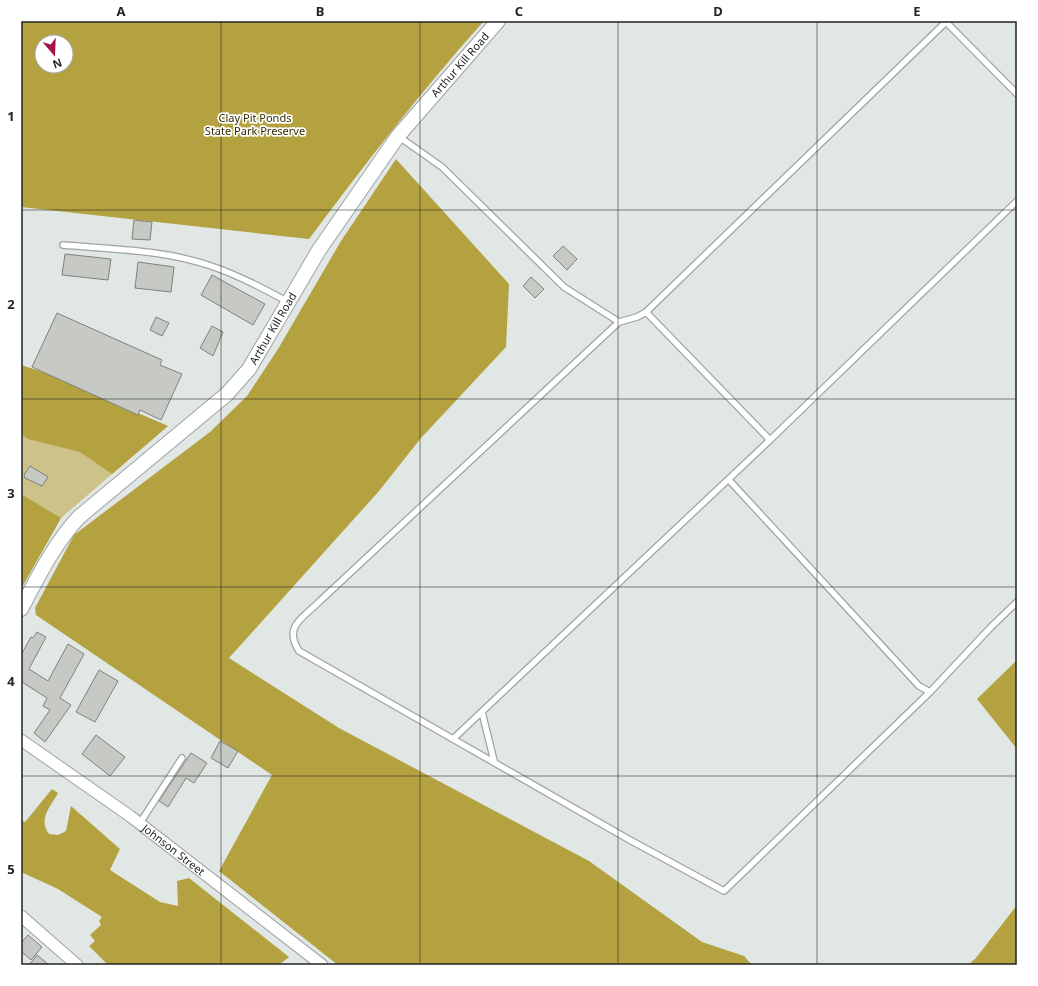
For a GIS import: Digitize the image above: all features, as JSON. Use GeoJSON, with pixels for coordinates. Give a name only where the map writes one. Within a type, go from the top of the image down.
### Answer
{"type":"FeatureCollection","features":[{"type":"Feature","properties":{"kind":"street","name":"Arthur Kill Road"},"geometry":{"type":"LineString","coordinates":[[21,609],[52,553],[67,530],[79,517],[227,394],[249,369],[319,250],[398,136],[498,21]]}},
{"type":"Feature","properties":{"kind":"street","name":"Johnson Street"},"geometry":{"type":"LineString","coordinates":[[21,740],[140,823],[322,965]]}},
{"type":"Feature","properties":{"kind":"street"},"geometry":{"type":"LineString","coordinates":[[21,916],[77,965]]}},
{"type":"Feature","properties":{"kind":"lane"},"geometry":{"type":"LineString","coordinates":[[1017,94],[946,21],[646,312],[637,317],[619,322],[465,464],[293,628],[294,643],[299,651],[454,738],[628,839],[724,892],[930,692],[1017,602]]}},
{"type":"Feature","properties":{"kind":"lane"},"geometry":{"type":"LineString","coordinates":[[398,136],[442,167],[564,287],[619,322]]}},
{"type":"Feature","properties":{"kind":"lane"},"geometry":{"type":"LineString","coordinates":[[454,738],[680,524],[729,480],[1017,201]]}},
{"type":"Feature","properties":{"kind":"lane"},"geometry":{"type":"LineString","coordinates":[[62,245],[175,256],[210,265],[238,276],[288,302]]}},
{"type":"Feature","properties":{"kind":"lane"},"geometry":{"type":"LineString","coordinates":[[646,312],[770,440]]}},
{"type":"Feature","properties":{"kind":"lane"},"geometry":{"type":"LineString","coordinates":[[729,480],[919,686],[930,692]]}},
{"type":"Feature","properties":{"kind":"lane"},"geometry":{"type":"LineString","coordinates":[[482,712],[494,762]]}},
{"type":"Feature","properties":{"kind":"lane"},"geometry":{"type":"LineString","coordinates":[[140,823],[182,758]]}},
{"type":"Feature","properties":{"kind":"shaded area"},"geometry":{"type":"Polygon","coordinates":[[[21,366],[168,426],[61,518],[21,589],[21,366]]]}},
{"type":"Feature","properties":{"kind":"green space","name":"Clay Pit Ponds State Park Preserve"},"geometry":{"type":"Polygon","coordinates":[[[484,21],[394,128],[309,239],[21,207],[21,22],[484,21]]]}},
{"type":"Feature","properties":{"kind":"green space"},"geometry":{"type":"Polygon","coordinates":[[[396,159],[509,284],[506,347],[421,438],[379,491],[229,658],[339,728],[589,861],[702,942],[744,956],[752,965],[338,965],[219,871],[272,775],[36,615],[35,608],[74,535],[210,432],[247,396],[278,349],[341,241],[396,159]]]}},
{"type":"Feature","properties":{"kind":"green space"},"geometry":{"type":"Polygon","coordinates":[[[21,365],[43,372],[168,426],[112,474],[80,452],[28,439],[21,434],[21,365]]]}},
{"type":"Feature","properties":{"kind":"green space"},"geometry":{"type":"Polygon","coordinates":[[[21,494],[61,518],[21,589],[21,494]]]}},
{"type":"Feature","properties":{"kind":"green space"},"geometry":{"type":"Polygon","coordinates":[[[1017,660],[1017,749],[977,699],[1017,660]]]}},
{"type":"Feature","properties":{"kind":"green space"},"geometry":{"type":"Polygon","coordinates":[[[52,789],[58,793],[46,813],[45,823],[49,834],[58,835],[66,831],[71,806],[120,849],[110,870],[160,902],[178,906],[177,881],[189,878],[289,957],[279,965],[108,965],[89,946],[95,941],[90,935],[101,925],[99,921],[102,917],[58,889],[21,872],[21,820],[25,822],[52,789]]]}},
{"type":"Feature","properties":{"kind":"green space"},"geometry":{"type":"Polygon","coordinates":[[[1017,905],[1017,965],[968,965],[976,958],[1017,905]]]}},
{"type":"Feature","properties":{"kind":"building"},"geometry":{"type":"Polygon","coordinates":[[[134,220],[152,222],[150,240],[132,239],[134,220]]]}},
{"type":"Feature","properties":{"kind":"building"},"geometry":{"type":"Polygon","coordinates":[[[563,246],[577,259],[567,270],[553,256],[563,246]]]}},
{"type":"Feature","properties":{"kind":"building"},"geometry":{"type":"Polygon","coordinates":[[[65,254],[111,259],[108,280],[62,275],[65,254]]]}},
{"type":"Feature","properties":{"kind":"building"},"geometry":{"type":"Polygon","coordinates":[[[138,262],[174,267],[171,292],[135,288],[138,262]]]}},
{"type":"Feature","properties":{"kind":"building"},"geometry":{"type":"Polygon","coordinates":[[[212,275],[265,304],[253,325],[201,295],[212,275]]]}},
{"type":"Feature","properties":{"kind":"building"},"geometry":{"type":"Polygon","coordinates":[[[531,277],[544,289],[535,298],[523,286],[531,277]]]}},
{"type":"Feature","properties":{"kind":"building"},"geometry":{"type":"Polygon","coordinates":[[[57,313],[162,360],[160,365],[182,374],[161,420],[140,410],[138,415],[32,367],[57,313]]]}},
{"type":"Feature","properties":{"kind":"building"},"geometry":{"type":"Polygon","coordinates":[[[156,317],[169,323],[162,336],[150,330],[156,317]]]}},
{"type":"Feature","properties":{"kind":"building"},"geometry":{"type":"Polygon","coordinates":[[[212,326],[223,332],[213,356],[200,348],[212,326]]]}},
{"type":"Feature","properties":{"kind":"building"},"geometry":{"type":"Polygon","coordinates":[[[30,466],[48,477],[42,486],[25,478],[24,475],[30,466]]]}},
{"type":"Feature","properties":{"kind":"building"},"geometry":{"type":"Polygon","coordinates":[[[37,632],[46,637],[29,669],[48,681],[68,644],[84,654],[60,698],[71,705],[45,742],[34,733],[50,710],[43,706],[47,698],[22,682],[21,684],[21,655],[31,637],[33,638],[37,632]]]}},
{"type":"Feature","properties":{"kind":"building"},"geometry":{"type":"Polygon","coordinates":[[[99,670],[118,681],[95,722],[76,712],[99,670]]]}},
{"type":"Feature","properties":{"kind":"building"},"geometry":{"type":"Polygon","coordinates":[[[96,735],[125,757],[110,776],[82,754],[96,735]]]}},
{"type":"Feature","properties":{"kind":"building"},"geometry":{"type":"Polygon","coordinates":[[[220,741],[238,751],[228,768],[211,758],[220,741]]]}},
{"type":"Feature","properties":{"kind":"building"},"geometry":{"type":"Polygon","coordinates":[[[191,753],[207,763],[194,783],[186,778],[168,807],[159,801],[191,753]]]}},
{"type":"Feature","properties":{"kind":"building"},"geometry":{"type":"Polygon","coordinates":[[[28,935],[42,947],[31,960],[21,951],[21,943],[28,935]]]}},
{"type":"Feature","properties":{"kind":"building"},"geometry":{"type":"Polygon","coordinates":[[[37,955],[49,965],[29,965],[37,955]]]}}]}
